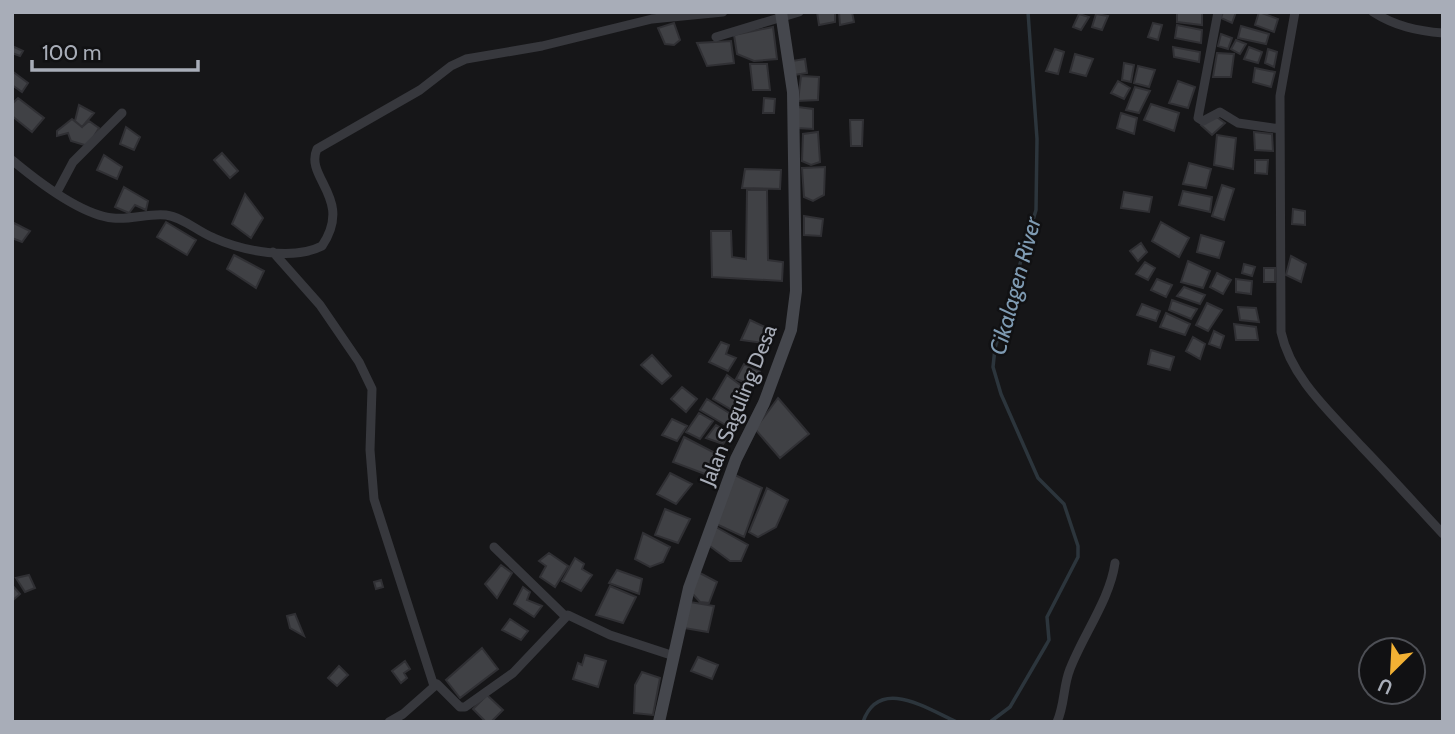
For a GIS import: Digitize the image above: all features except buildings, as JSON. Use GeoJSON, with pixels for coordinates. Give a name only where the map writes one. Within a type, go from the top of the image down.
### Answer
{"type":"FeatureCollection","features":[{"type":"Feature","properties":{"kind":"street"},"geometry":{"type":"LineString","coordinates":[[12,160],[57,192],[88,210],[111,218],[167,215],[214,239],[273,252],[300,254],[323,246],[331,234],[334,207],[315,161],[317,149],[420,90],[451,66],[466,59],[542,46],[651,16],[723,12]]}},
{"type":"Feature","properties":{"kind":"street"},"geometry":{"type":"LineString","coordinates":[[716,37],[781,14],[799,12]]}},
{"type":"Feature","properties":{"kind":"street"},"geometry":{"type":"LineString","coordinates":[[1218,12],[1198,118],[1203,121],[1220,112],[1238,123],[1280,129]]}},
{"type":"Feature","properties":{"kind":"street"},"geometry":{"type":"LineString","coordinates":[[1295,12],[1280,96],[1281,332],[1284,348],[1302,379],[1322,403],[1443,534]]}},
{"type":"Feature","properties":{"kind":"street"},"geometry":{"type":"LineString","coordinates":[[1373,12],[1390,23],[1419,31],[1443,33]]}},
{"type":"Feature","properties":{"kind":"street","name":"Jalan Saguling Desa"},"geometry":{"type":"LineString","coordinates":[[659,722],[688,589],[736,459],[769,391],[791,330],[796,291],[793,92],[781,14]]}},
{"type":"Feature","properties":{"kind":"street"},"geometry":{"type":"LineString","coordinates":[[57,192],[73,162],[122,113]]}},
{"type":"Feature","properties":{"kind":"street"},"geometry":{"type":"LineString","coordinates":[[273,252],[327,315],[359,362],[372,389],[370,450],[374,499],[434,686]]}},
{"type":"Feature","properties":{"kind":"street"},"geometry":{"type":"LineString","coordinates":[[494,547],[565,616]]}},
{"type":"Feature","properties":{"kind":"street"},"geometry":{"type":"LineString","coordinates":[[1057,722],[1064,704],[1068,673],[1110,583],[1115,563]]}},
{"type":"Feature","properties":{"kind":"street"},"geometry":{"type":"LineString","coordinates":[[388,722],[403,714],[439,684],[460,707],[464,707],[516,670],[565,616],[570,615],[610,635],[674,656]]}},
{"type":"Feature","properties":{"kind":"waterway","name":"Cikalagen River"},"geometry":{"type":"LineString","coordinates":[[990,722],[1010,707],[1049,640],[1047,617],[1078,557],[1078,546],[1064,504],[1038,478],[1001,394],[993,367],[995,348],[1036,210],[1037,139],[1028,12]]}},
{"type":"Feature","properties":{"kind":"waterway","name":"Cikalagen River"},"geometry":{"type":"LineString","coordinates":[[863,722],[870,708],[880,701],[892,698],[918,704],[957,722]]}}]}
